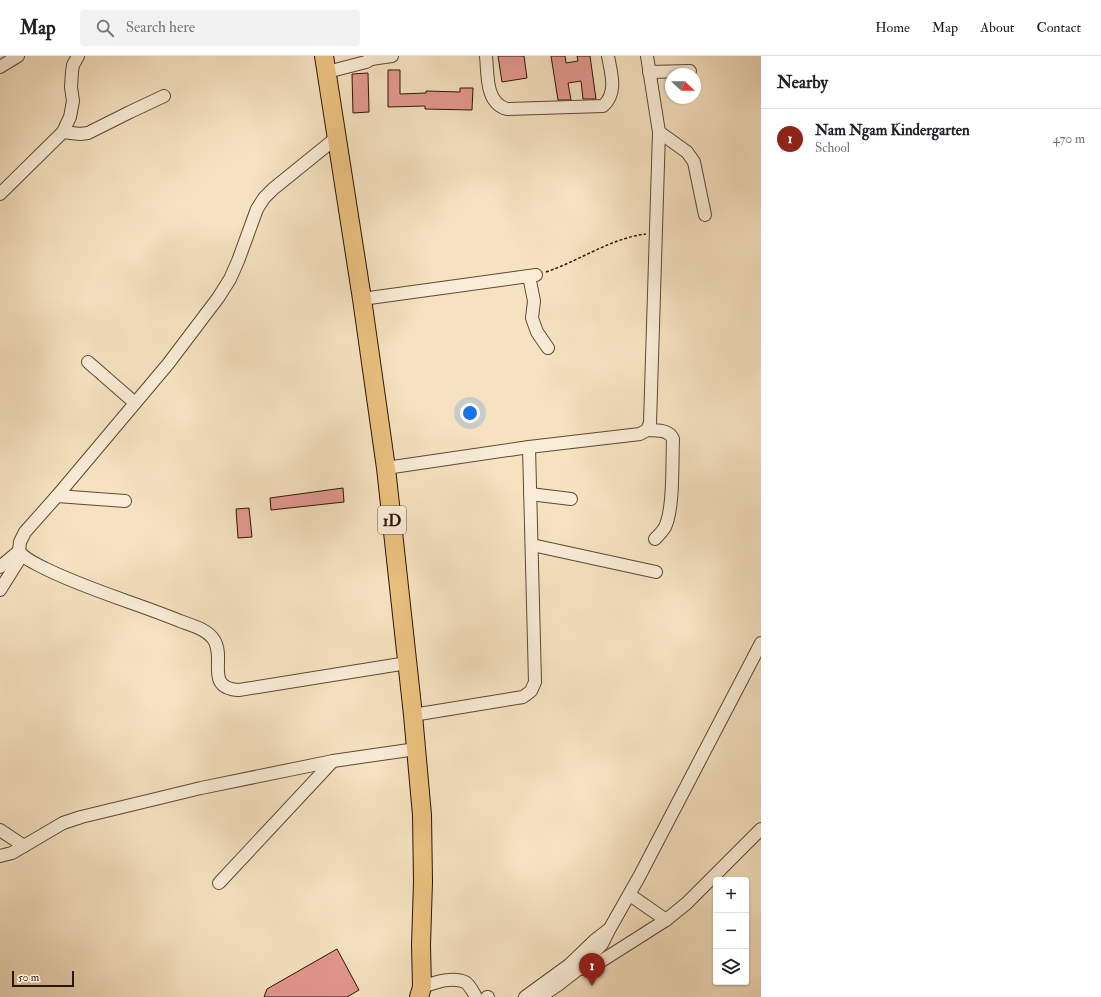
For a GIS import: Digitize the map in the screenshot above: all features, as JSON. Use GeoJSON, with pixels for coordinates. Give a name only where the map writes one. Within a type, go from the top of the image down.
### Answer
{"type":"FeatureCollection","features":[{"type":"Feature","properties":{"kind":"highway","name":"1D"},"geometry":{"type":"LineString","coordinates":[[326,64],[386,468],[408,662],[422,815],[422,994]]}},
{"type":"Feature","properties":{"kind":"street"},"geometry":{"type":"LineString","coordinates":[[0,67],[18,56]]}},
{"type":"Feature","properties":{"kind":"street"},"geometry":{"type":"LineString","coordinates":[[0,194],[63,132],[70,117],[73,101],[71,87],[72,72],[73,65],[78,56]]}},
{"type":"Feature","properties":{"kind":"street"},"geometry":{"type":"LineString","coordinates":[[326,64],[366,62],[372,58],[392,56]]}},
{"type":"Feature","properties":{"kind":"street"},"geometry":{"type":"LineString","coordinates":[[486,56],[491,95],[496,103],[507,109],[603,106],[608,102],[612,95],[613,87],[608,56]]}},
{"type":"Feature","properties":{"kind":"street"},"geometry":{"type":"LineString","coordinates":[[647,56],[659,132],[650,423],[648,430]]}},
{"type":"Feature","properties":{"kind":"street"},"geometry":{"type":"LineString","coordinates":[[650,72],[665,72]]}},
{"type":"Feature","properties":{"kind":"street"},"geometry":{"type":"LineString","coordinates":[[63,132],[80,134],[88,133],[164,96]]}},
{"type":"Feature","properties":{"kind":"street"},"geometry":{"type":"LineString","coordinates":[[659,132],[687,152],[694,162],[705,215]]}},
{"type":"Feature","properties":{"kind":"street"},"geometry":{"type":"LineString","coordinates":[[0,590],[20,553],[20,542],[25,532],[168,364],[230,279],[257,209],[264,198],[336,138]]}},
{"type":"Feature","properties":{"kind":"street"},"geometry":{"type":"LineString","coordinates":[[362,299],[533,276],[534,301],[532,318],[537,332],[548,348]]}},
{"type":"Feature","properties":{"kind":"street"},"geometry":{"type":"LineString","coordinates":[[88,362],[135,403]]}},
{"type":"Feature","properties":{"kind":"street"},"geometry":{"type":"LineString","coordinates":[[386,468],[529,447],[640,434],[648,430],[667,432],[671,434],[673,439],[671,498],[666,525],[662,532],[654,539]]}},
{"type":"Feature","properties":{"kind":"street"},"geometry":{"type":"LineString","coordinates":[[413,715],[523,697],[531,691],[535,682],[529,447]]}},
{"type":"Feature","properties":{"kind":"street"},"geometry":{"type":"LineString","coordinates":[[530,494],[570,499]]}},
{"type":"Feature","properties":{"kind":"street"},"geometry":{"type":"LineString","coordinates":[[57,496],[125,500]]}},
{"type":"Feature","properties":{"kind":"street"},"geometry":{"type":"LineString","coordinates":[[532,544],[656,572]]}},
{"type":"Feature","properties":{"kind":"street"},"geometry":{"type":"LineString","coordinates":[[20,553],[27,559],[59,576],[127,603],[172,618],[209,634],[214,640],[217,649],[218,675],[220,682],[225,687],[232,689],[239,690],[408,662]]}},
{"type":"Feature","properties":{"kind":"street"},"geometry":{"type":"LineString","coordinates":[[0,567],[20,553]]}},
{"type":"Feature","properties":{"kind":"street"},"geometry":{"type":"LineString","coordinates":[[540,997],[558,985],[576,970],[602,944],[630,895],[761,643]]}},
{"type":"Feature","properties":{"kind":"street"},"geometry":{"type":"LineString","coordinates":[[0,856],[12,853],[63,824],[81,817],[201,788],[333,761],[416,749]]}},
{"type":"Feature","properties":{"kind":"street"},"geometry":{"type":"LineString","coordinates":[[219,883],[333,761]]}},
{"type":"Feature","properties":{"kind":"street"},"geometry":{"type":"LineString","coordinates":[[576,970],[587,968],[603,960],[666,920],[687,903],[761,829]]}},
{"type":"Feature","properties":{"kind":"street"},"geometry":{"type":"LineString","coordinates":[[0,830],[24,846]]}},
{"type":"Feature","properties":{"kind":"street"},"geometry":{"type":"LineString","coordinates":[[630,895],[666,920]]}},
{"type":"Feature","properties":{"kind":"street"},"geometry":{"type":"LineString","coordinates":[[525,997],[569,965],[595,940],[609,930]]}},
{"type":"Feature","properties":{"kind":"street"},"geometry":{"type":"LineString","coordinates":[[422,994],[447,980],[465,982],[472,989],[476,997]]}},
{"type":"Feature","properties":{"kind":"path"},"geometry":{"type":"LineString","coordinates":[[533,276],[565,266],[634,235],[655,232]]}},
{"type":"Feature","properties":{"kind":"building"},"geometry":{"type":"Polygon","coordinates":[[[498,56],[524,56],[527,78],[502,82],[498,56]]]}},
{"type":"Feature","properties":{"kind":"building"},"geometry":{"type":"Polygon","coordinates":[[[551,56],[565,56],[566,63],[578,61],[577,56],[590,56],[596,99],[583,99],[581,81],[568,83],[571,100],[558,100],[551,56]]]}},
{"type":"Feature","properties":{"kind":"building"},"geometry":{"type":"Polygon","coordinates":[[[388,70],[400,70],[400,94],[426,93],[426,91],[460,92],[460,88],[473,88],[472,110],[425,109],[425,106],[388,107],[388,70]]]}},
{"type":"Feature","properties":{"kind":"building"},"geometry":{"type":"Polygon","coordinates":[[[368,73],[369,112],[353,113],[352,74],[368,73]]]}},
{"type":"Feature","properties":{"kind":"building"},"geometry":{"type":"Polygon","coordinates":[[[343,488],[344,502],[271,510],[270,498],[343,488]]]}},
{"type":"Feature","properties":{"kind":"building"},"geometry":{"type":"Polygon","coordinates":[[[249,508],[252,537],[238,538],[236,509],[249,508]]]}},
{"type":"Feature","properties":{"kind":"building"},"geometry":{"type":"Polygon","coordinates":[[[337,949],[359,990],[347,997],[264,997],[267,989],[337,949]]]}},
{"type":"Feature","properties":{"kind":"place","name":"Nam Ngam Kindergarten"},"geometry":{"type":"Point","coordinates":[592,986]}}]}
